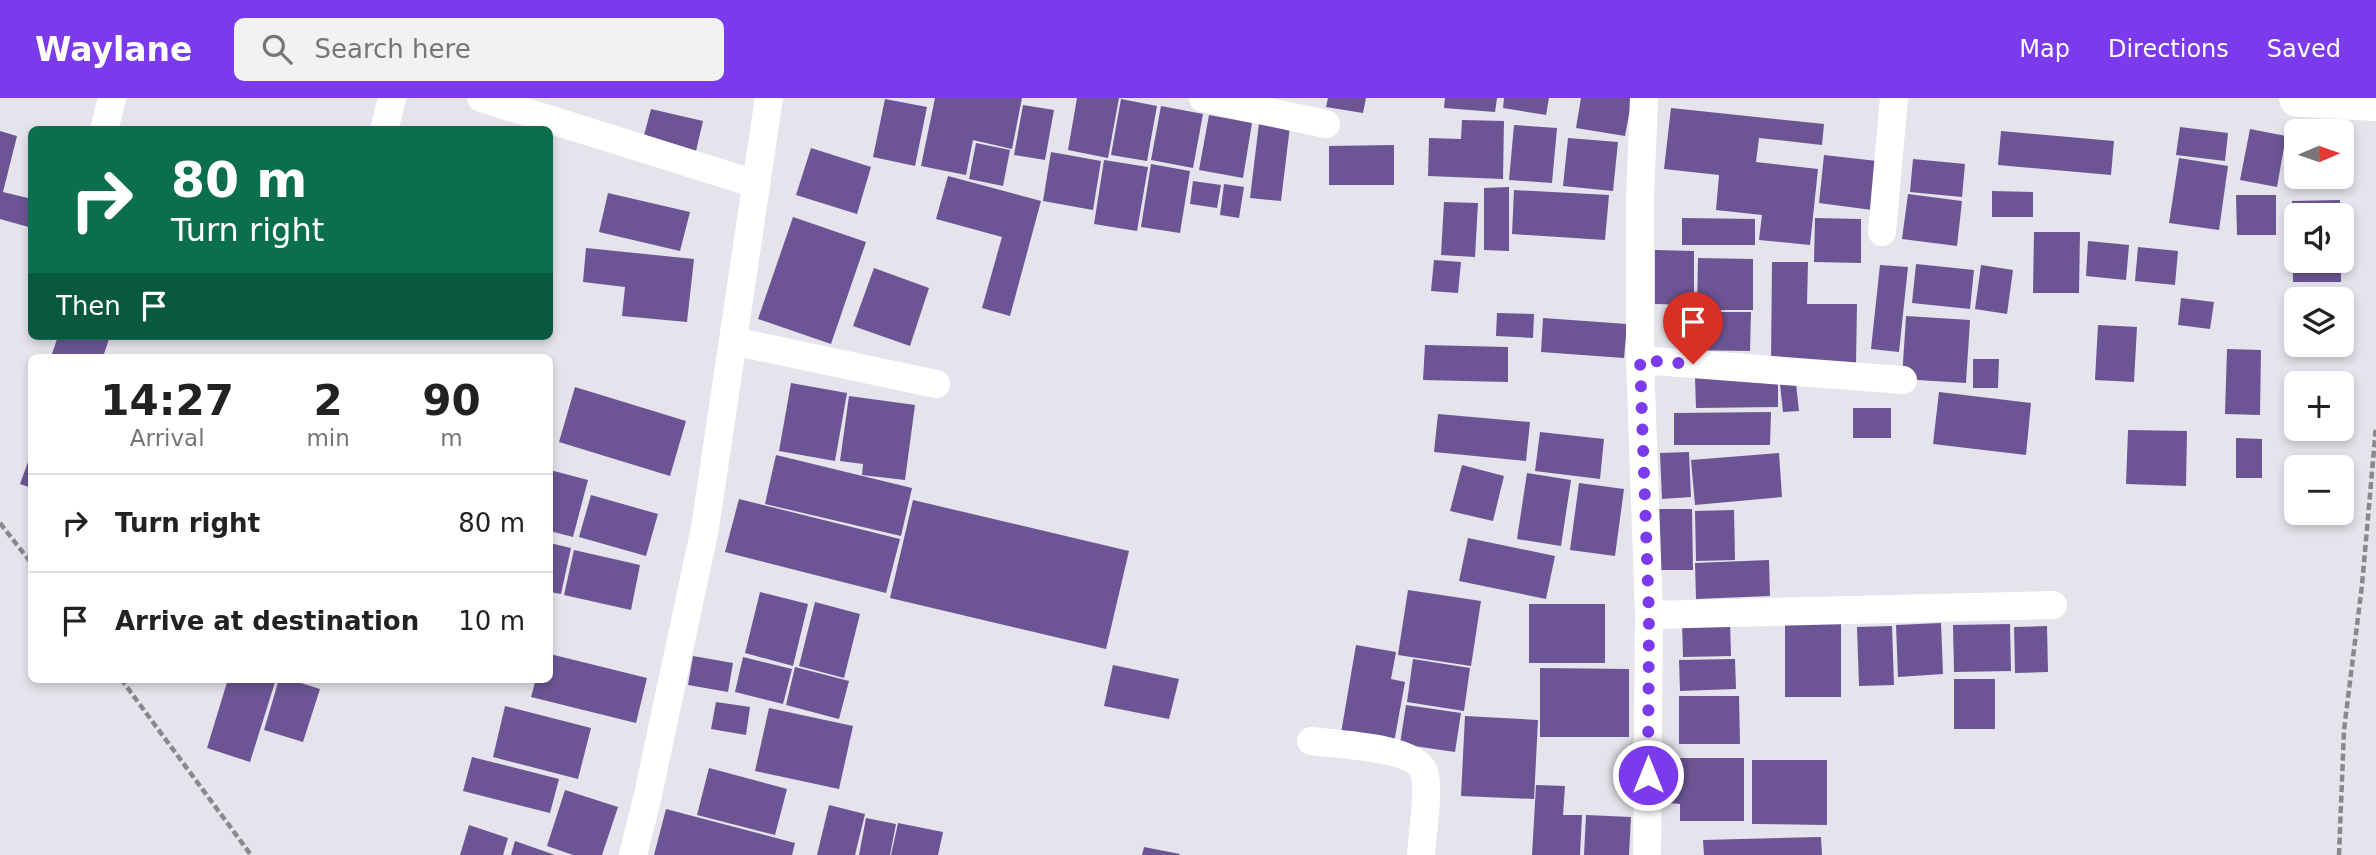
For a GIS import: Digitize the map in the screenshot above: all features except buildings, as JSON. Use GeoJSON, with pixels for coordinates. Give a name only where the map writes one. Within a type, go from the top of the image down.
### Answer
{"type":"FeatureCollection","features":[{"type":"Feature","properties":{"kind":"main road"},"geometry":{"type":"LineString","coordinates":[[2298,98],[2376,102]]}},
{"type":"Feature","properties":{"kind":"street"},"geometry":{"type":"LineString","coordinates":[[105,126],[112,98]]}},
{"type":"Feature","properties":{"kind":"street"},"geometry":{"type":"LineString","coordinates":[[385,126],[392,98]]}},
{"type":"Feature","properties":{"kind":"street"},"geometry":{"type":"LineString","coordinates":[[481,98],[756,184]]}},
{"type":"Feature","properties":{"kind":"street"},"geometry":{"type":"LineString","coordinates":[[633,855],[705,528],[769,98]]}},
{"type":"Feature","properties":{"kind":"street"},"geometry":{"type":"LineString","coordinates":[[1203,98],[1326,124]]}},
{"type":"Feature","properties":{"kind":"street"},"geometry":{"type":"LineString","coordinates":[[1644,98],[1640,200],[1640,360],[1649,615],[1647,855]]}},
{"type":"Feature","properties":{"kind":"street"},"geometry":{"type":"LineString","coordinates":[[1882,232],[1894,98]]}},
{"type":"Feature","properties":{"kind":"street"},"geometry":{"type":"LineString","coordinates":[[733,341],[936,384]]}},
{"type":"Feature","properties":{"kind":"street"},"geometry":{"type":"LineString","coordinates":[[1640,360],[1903,380]]}},
{"type":"Feature","properties":{"kind":"street"},"geometry":{"type":"LineString","coordinates":[[1649,615],[2053,605]]}},
{"type":"Feature","properties":{"kind":"street"},"geometry":{"type":"LineString","coordinates":[[1311,741],[1384,749],[1417,763],[1424,770],[1426,783],[1421,855]]}},
{"type":"Feature","properties":{"kind":"path"},"geometry":{"type":"LineString","coordinates":[[2339,855],[2344,730],[2362,584],[2376,427]]}},
{"type":"Feature","properties":{"kind":"path"},"geometry":{"type":"LineString","coordinates":[[0,523],[28,559]]}},
{"type":"Feature","properties":{"kind":"path"},"geometry":{"type":"LineString","coordinates":[[124,683],[251,855]]}},
{"type":"Feature","properties":{"kind":"route"},"geometry":{"type":"LineString","coordinates":[[1648,775],[1649,615],[1640,360],[1693,364]]}}]}
